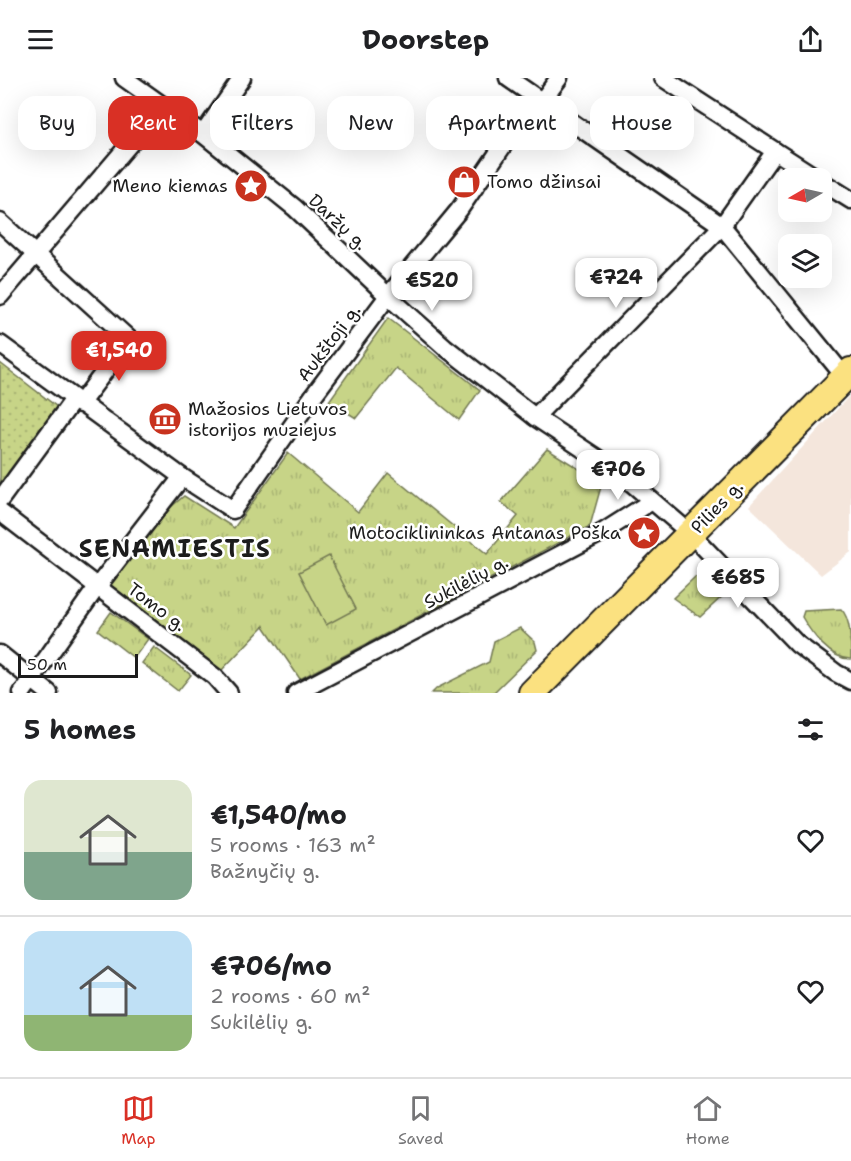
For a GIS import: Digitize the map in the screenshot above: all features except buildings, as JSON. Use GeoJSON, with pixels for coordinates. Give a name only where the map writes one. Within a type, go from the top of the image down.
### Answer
{"type":"FeatureCollection","features":[{"type":"Feature","properties":{"kind":"main road","name":"Pilies g."},"geometry":{"type":"LineString","coordinates":[[532,693],[848,374]]}},
{"type":"Feature","properties":{"kind":"street","name":"Daržų g."},"geometry":{"type":"LineString","coordinates":[[124,78],[148,96]]}},
{"type":"Feature","properties":{"kind":"street"},"geometry":{"type":"LineString","coordinates":[[203,134],[242,78]]}},
{"type":"Feature","properties":{"kind":"street"},"geometry":{"type":"LineString","coordinates":[[508,78],[535,96]]}},
{"type":"Feature","properties":{"kind":"street","name":"Aukštoji g."},"geometry":{"type":"LineString","coordinates":[[546,96],[559,78]]}},
{"type":"Feature","properties":{"kind":"street"},"geometry":{"type":"LineString","coordinates":[[663,78],[801,168]]}},
{"type":"Feature","properties":{"kind":"street"},"geometry":{"type":"LineString","coordinates":[[578,126],[722,226],[848,374]]}},
{"type":"Feature","properties":{"kind":"street","name":"Daržų g."},"geometry":{"type":"LineString","coordinates":[[198,131],[295,208],[388,297],[446,346],[535,417],[621,474],[691,534],[797,644],[836,673],[851,681]]}},
{"type":"Feature","properties":{"kind":"street"},"geometry":{"type":"LineString","coordinates":[[0,296],[125,150]]}},
{"type":"Feature","properties":{"kind":"street","name":"Aukštoji g."},"geometry":{"type":"LineString","coordinates":[[182,477],[233,510],[314,396],[388,297],[459,210],[500,150]]}},
{"type":"Feature","properties":{"kind":"street"},"geometry":{"type":"LineString","coordinates":[[535,417],[722,226],[775,151]]}},
{"type":"Feature","properties":{"kind":"street"},"geometry":{"type":"LineString","coordinates":[[832,188],[851,200]]}},
{"type":"Feature","properties":{"kind":"street"},"geometry":{"type":"LineString","coordinates":[[0,222],[129,339],[77,401],[0,500]]}},
{"type":"Feature","properties":{"kind":"street"},"geometry":{"type":"LineString","coordinates":[[0,344],[182,477],[97,586],[22,693]]}},
{"type":"Feature","properties":{"kind":"street","name":"Sukilėlių g."},"geometry":{"type":"LineString","coordinates":[[296,693],[603,532],[651,501]]}},
{"type":"Feature","properties":{"kind":"street","name":"Tomo g."},"geometry":{"type":"LineString","coordinates":[[0,512],[215,677],[230,693]]}},
{"type":"Feature","properties":{"kind":"street"},"geometry":{"type":"LineString","coordinates":[[0,654],[49,693]]}},
{"type":"Feature","properties":{"kind":"shaded area"},"geometry":{"type":"Polygon","coordinates":[[[851,394],[851,552],[821,575],[749,506],[851,394]]]}},
{"type":"Feature","properties":{"kind":"green space"},"geometry":{"type":"Polygon","coordinates":[[[388,318],[480,390],[459,420],[396,368],[356,418],[329,401],[388,318]]]}},
{"type":"Feature","properties":{"kind":"green space"},"geometry":{"type":"Polygon","coordinates":[[[0,363],[57,407],[0,486],[0,363]]]}},
{"type":"Feature","properties":{"kind":"green space"},"geometry":{"type":"Polygon","coordinates":[[[547,449],[602,483],[590,526],[300,679],[264,626],[220,672],[109,585],[159,517],[184,496],[234,528],[288,453],[358,512],[388,473],[487,554],[518,516],[501,502],[547,449]]]}},
{"type":"Feature","properties":{"kind":"green space"},"geometry":{"type":"Polygon","coordinates":[[[329,556],[356,609],[326,625],[299,572],[329,556]]]}},
{"type":"Feature","properties":{"kind":"green space"},"geometry":{"type":"Polygon","coordinates":[[[695,577],[718,582],[728,591],[700,617],[673,598],[695,577]]]}},
{"type":"Feature","properties":{"kind":"green space"},"geometry":{"type":"Polygon","coordinates":[[[841,609],[849,625],[851,659],[836,655],[822,644],[802,617],[804,611],[841,609]]]}},
{"type":"Feature","properties":{"kind":"green space"},"geometry":{"type":"Polygon","coordinates":[[[111,612],[148,639],[134,658],[98,630],[111,612]]]}},
{"type":"Feature","properties":{"kind":"green space"},"geometry":{"type":"Polygon","coordinates":[[[520,628],[535,642],[537,650],[493,693],[432,693],[437,688],[489,662],[494,641],[520,628]]]}},
{"type":"Feature","properties":{"kind":"green space"},"geometry":{"type":"Polygon","coordinates":[[[154,647],[191,675],[178,691],[142,663],[154,647]]]}},
{"type":"Feature","properties":{"kind":"place","name":"Tomo džinsai"},"geometry":{"type":"Point","coordinates":[464,182]}},
{"type":"Feature","properties":{"kind":"place","name":"Meno kiemas"},"geometry":{"type":"Point","coordinates":[251,186]}},
{"type":"Feature","properties":{"kind":"place","name":"Mažosios Lietuvos istorijos muziejus"},"geometry":{"type":"Point","coordinates":[165,419]}},
{"type":"Feature","properties":{"kind":"place","name":"Motociklininkas Antanas Poška"},"geometry":{"type":"Point","coordinates":[644,533]}},
{"type":"Feature","properties":{"kind":"district","name":"SENAMIESTIS"},"geometry":{"type":"Point","coordinates":[175,549]}}]}
